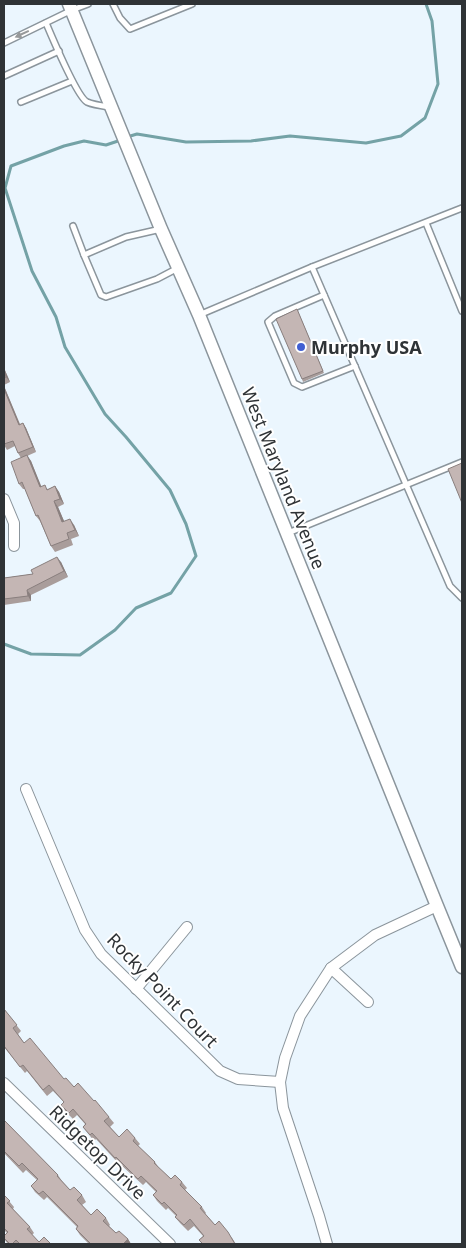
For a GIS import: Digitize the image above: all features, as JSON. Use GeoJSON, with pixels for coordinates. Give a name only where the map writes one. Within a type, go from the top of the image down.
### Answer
{"type":"FeatureCollection","features":[{"type":"Feature","properties":{"kind":"street","name":"West Maryland Avenue"},"geometry":{"type":"LineString","coordinates":[[71,7],[161,229],[199,315],[462,966]]}},
{"type":"Feature","properties":{"kind":"street"},"geometry":{"type":"LineString","coordinates":[[4,499],[14,523],[14,546]]}},
{"type":"Feature","properties":{"kind":"street","name":"Rocky Point Court"},"geometry":{"type":"LineString","coordinates":[[26,789],[85,930],[101,954],[220,1072],[238,1079],[280,1082]]}},
{"type":"Feature","properties":{"kind":"street"},"geometry":{"type":"LineString","coordinates":[[327,1244],[283,1108],[280,1082],[285,1058],[300,1016],[331,968],[376,935],[437,906]]}},
{"type":"Feature","properties":{"kind":"street"},"geometry":{"type":"LineString","coordinates":[[136,989],[186,927]]}},
{"type":"Feature","properties":{"kind":"street"},"geometry":{"type":"LineString","coordinates":[[331,968],[368,1002]]}},
{"type":"Feature","properties":{"kind":"street","name":"Ridgetop Drive"},"geometry":{"type":"LineString","coordinates":[[4,1083],[170,1244]]}},
{"type":"Feature","properties":{"kind":"lane"},"geometry":{"type":"LineString","coordinates":[[4,43],[46,23],[71,7],[88,4]]}},
{"type":"Feature","properties":{"kind":"lane"},"geometry":{"type":"LineString","coordinates":[[113,4],[120,18],[130,28],[181,6],[192,4]]}},
{"type":"Feature","properties":{"kind":"lane"},"geometry":{"type":"LineString","coordinates":[[46,23],[80,95],[86,102],[111,107]]}},
{"type":"Feature","properties":{"kind":"lane"},"geometry":{"type":"LineString","coordinates":[[4,76],[59,51]]}},
{"type":"Feature","properties":{"kind":"lane"},"geometry":{"type":"LineString","coordinates":[[21,102],[72,80]]}},
{"type":"Feature","properties":{"kind":"lane"},"geometry":{"type":"LineString","coordinates":[[199,315],[462,208]]}},
{"type":"Feature","properties":{"kind":"lane"},"geometry":{"type":"LineString","coordinates":[[426,223],[462,311]]}},
{"type":"Feature","properties":{"kind":"lane"},"geometry":{"type":"LineString","coordinates":[[73,226],[101,295],[106,297],[156,279],[178,268]]}},
{"type":"Feature","properties":{"kind":"lane"},"geometry":{"type":"LineString","coordinates":[[84,254],[126,237],[161,229]]}},
{"type":"Feature","properties":{"kind":"lane"},"geometry":{"type":"LineString","coordinates":[[312,268],[450,586],[462,598]]}},
{"type":"Feature","properties":{"kind":"lane"},"geometry":{"type":"LineString","coordinates":[[324,295],[274,316],[268,322],[294,383],[302,387],[355,366]]}},
{"type":"Feature","properties":{"kind":"lane"},"geometry":{"type":"LineString","coordinates":[[288,534],[462,462]]}},
{"type":"Feature","properties":{"kind":"building","name":"Murphy USA"},"geometry":{"type":"Polygon","coordinates":[[[297,309],[323,371],[302,379],[276,319],[297,309]]]}},
{"type":"Feature","properties":{"kind":"building"},"geometry":{"type":"Polygon","coordinates":[[[4,389],[19,425],[23,423],[33,447],[18,453],[13,441],[4,444],[4,389]]]}},
{"type":"Feature","properties":{"kind":"building"},"geometry":{"type":"Polygon","coordinates":[[[27,455],[40,487],[45,485],[47,490],[55,486],[60,499],[54,501],[62,522],[70,519],[75,530],[67,533],[69,539],[51,546],[22,482],[19,484],[11,462],[27,455]]]}},
{"type":"Feature","properties":{"kind":"building"},"geometry":{"type":"Polygon","coordinates":[[[462,463],[462,503],[448,469],[462,463]]]}},
{"type":"Feature","properties":{"kind":"building"},"geometry":{"type":"Polygon","coordinates":[[[57,557],[64,571],[27,590],[28,596],[4,599],[4,578],[33,574],[31,570],[57,557]]]}},
{"type":"Feature","properties":{"kind":"building"},"geometry":{"type":"Polygon","coordinates":[[[4,1009],[17,1025],[13,1028],[24,1043],[30,1038],[64,1079],[66,1078],[74,1087],[78,1083],[109,1117],[104,1121],[119,1137],[127,1129],[135,1138],[133,1141],[154,1163],[171,1179],[175,1175],[182,1182],[180,1185],[202,1207],[200,1208],[215,1225],[219,1221],[235,1244],[203,1244],[199,1240],[204,1236],[190,1219],[184,1225],[175,1217],[177,1215],[164,1202],[162,1204],[153,1195],[157,1191],[141,1176],[138,1179],[92,1133],[90,1135],[83,1127],[86,1124],[73,1109],[69,1113],[61,1105],[64,1102],[49,1085],[43,1090],[23,1065],[20,1067],[4,1046],[4,1009]]]}},
{"type":"Feature","properties":{"kind":"building"},"geometry":{"type":"Polygon","coordinates":[[[4,1120],[58,1175],[70,1190],[74,1187],[82,1195],[77,1200],[91,1215],[97,1209],[106,1218],[103,1221],[116,1233],[119,1231],[128,1239],[123,1244],[91,1244],[76,1229],[78,1226],[43,1191],[39,1194],[31,1186],[38,1179],[22,1163],[19,1166],[4,1151],[4,1120]]]}},
{"type":"Feature","properties":{"kind":"building"},"geometry":{"type":"Polygon","coordinates":[[[4,1195],[10,1201],[7,1203],[30,1227],[27,1229],[39,1242],[44,1237],[51,1244],[20,1244],[16,1240],[10,1244],[4,1238],[8,1232],[4,1228],[4,1195]]]}},
{"type":"Feature","properties":{"kind":"waterway"},"geometry":{"type":"LineString","coordinates":[[127,137],[137,134],[186,142],[251,141],[290,136],[366,143],[401,136],[425,118],[438,84],[432,21],[426,4]]}},
{"type":"Feature","properties":{"kind":"waterway"},"geometry":{"type":"LineString","coordinates":[[4,644],[31,654],[80,655],[115,630],[136,608],[171,593],[196,556],[186,524],[170,490],[105,414],[65,347],[56,317],[32,271],[5,188],[11,166],[64,146],[84,141],[106,145],[121,140]]}},
{"type":"Feature","properties":{"kind":"place","name":"Murphy USA"},"geometry":{"type":"Point","coordinates":[301,347]}}]}
